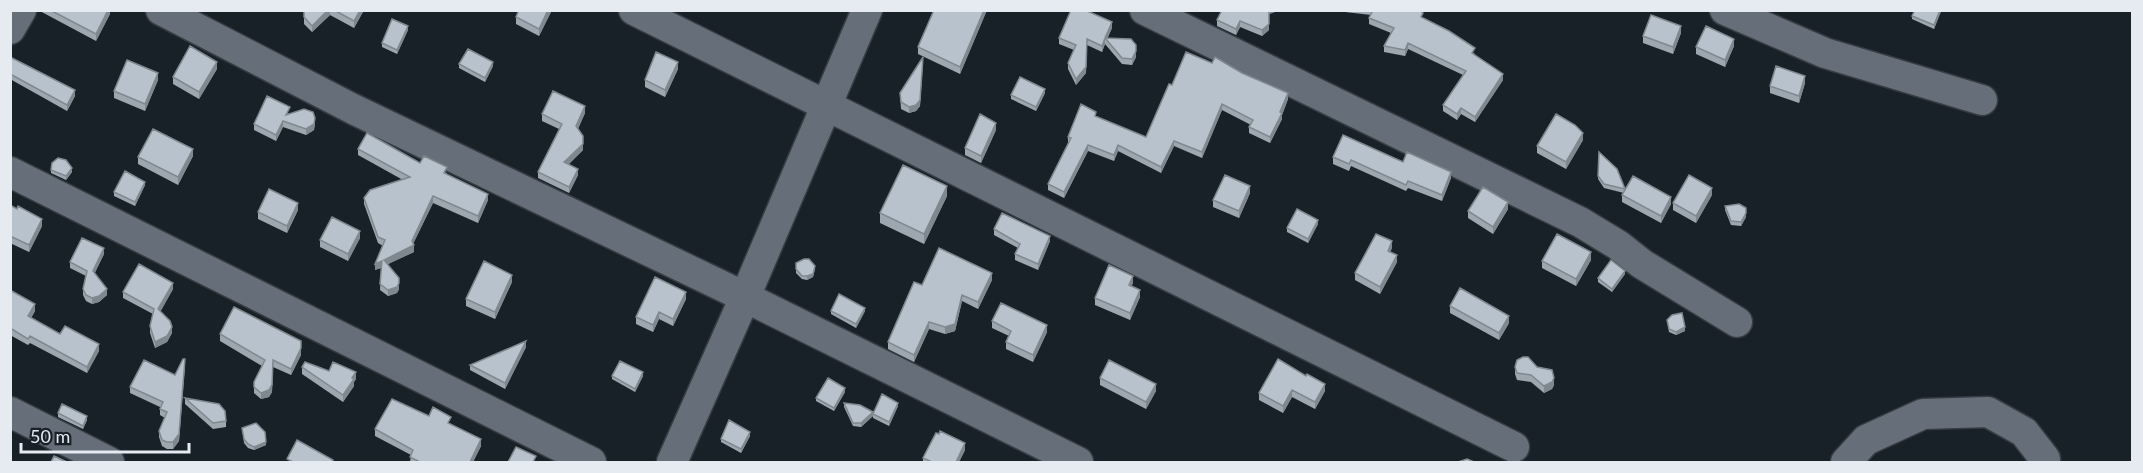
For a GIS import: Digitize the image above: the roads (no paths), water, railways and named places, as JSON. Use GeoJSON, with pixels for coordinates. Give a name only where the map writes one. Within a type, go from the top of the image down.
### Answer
{"type":"FeatureCollection","features":[{"type":"Feature","properties":{"kind":"street"},"geometry":{"type":"LineString","coordinates":[[10,29],[21,10]]}},
{"type":"Feature","properties":{"kind":"street"},"geometry":{"type":"LineString","coordinates":[[161,10],[353,109],[745,297],[1078,462]]}},
{"type":"Feature","properties":{"kind":"street"},"geometry":{"type":"LineString","coordinates":[[634,10],[1514,447]]}},
{"type":"Feature","properties":{"kind":"street"},"geometry":{"type":"LineString","coordinates":[[672,462],[867,10]]}},
{"type":"Feature","properties":{"kind":"street"},"geometry":{"type":"LineString","coordinates":[[1145,10],[1580,222],[1642,264],[1737,322]]}},
{"type":"Feature","properties":{"kind":"street"},"geometry":{"type":"LineString","coordinates":[[1725,10],[1825,53],[1982,100]]}},
{"type":"Feature","properties":{"kind":"street"},"geometry":{"type":"LineString","coordinates":[[10,172],[591,462]]}},
{"type":"Feature","properties":{"kind":"street"},"geometry":{"type":"LineString","coordinates":[[10,412],[109,462]]}},
{"type":"Feature","properties":{"kind":"street"},"geometry":{"type":"LineString","coordinates":[[1846,462],[1866,440],[1923,414],[1988,412],[2024,432],[2045,462]]}}]}
